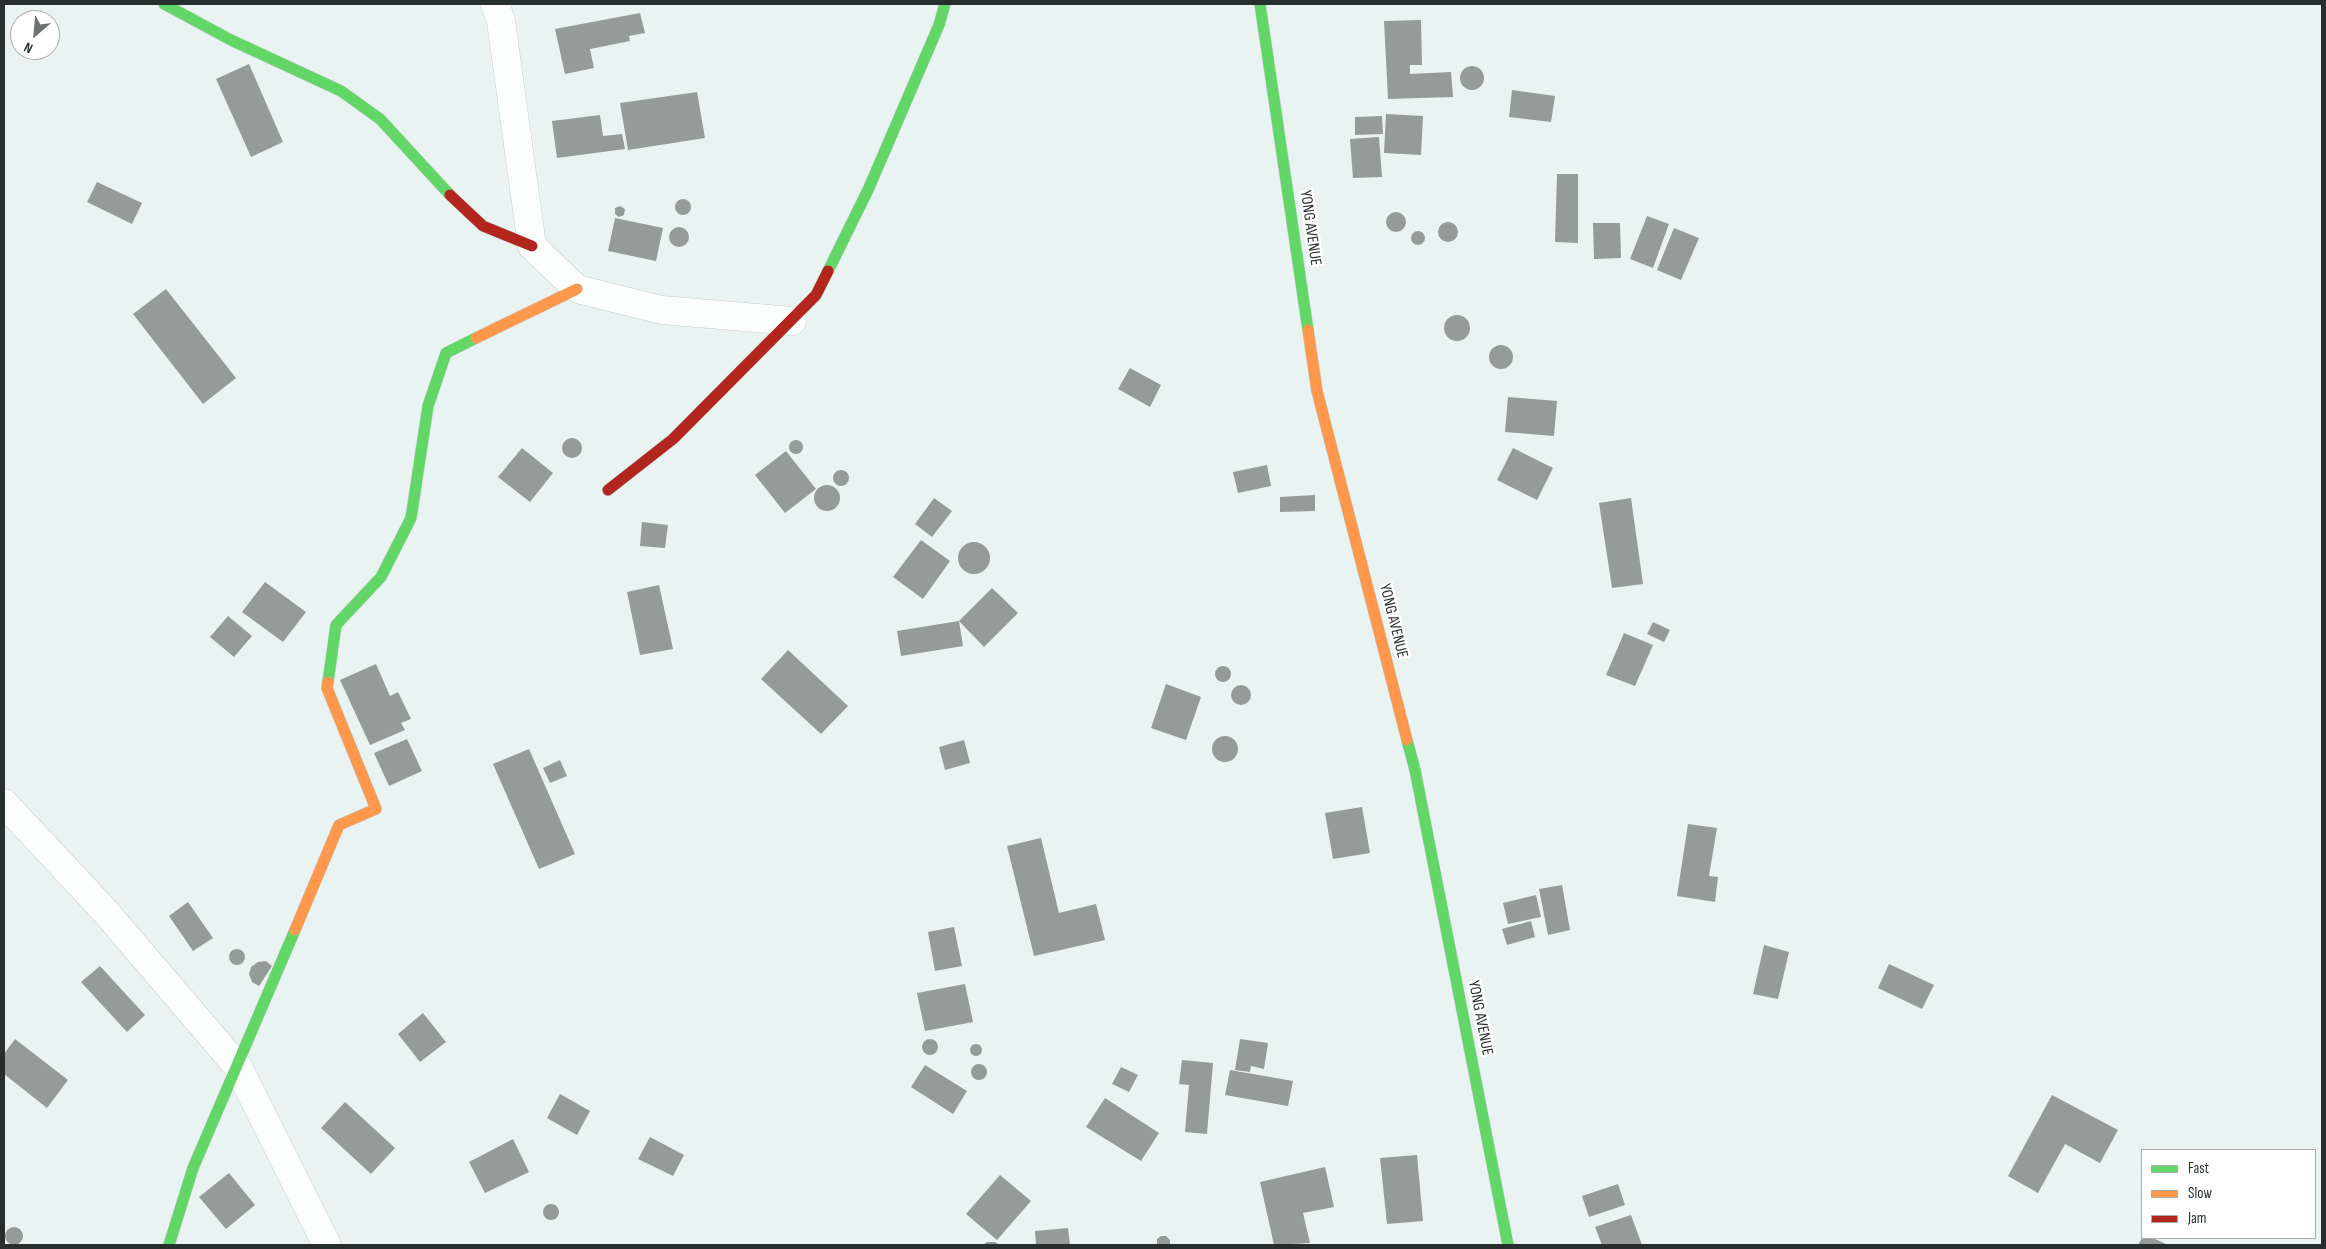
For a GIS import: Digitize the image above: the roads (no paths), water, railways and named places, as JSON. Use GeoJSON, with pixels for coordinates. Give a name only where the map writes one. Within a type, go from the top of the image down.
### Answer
{"type":"FeatureCollection","features":[{"type":"Feature","properties":{"kind":"street"},"geometry":{"type":"LineString","coordinates":[[164,4],[231,40],[341,92],[380,118],[436,182],[483,226],[532,246],[577,289],[662,310],[792,321]]}},
{"type":"Feature","properties":{"kind":"street"},"geometry":{"type":"LineString","coordinates":[[495,4],[501,21],[532,246]]}},
{"type":"Feature","properties":{"kind":"street"},"geometry":{"type":"LineString","coordinates":[[608,490],[673,438],[816,295],[868,190],[945,4]]}},
{"type":"Feature","properties":{"kind":"street","name":"YONG AVENUE"},"geometry":{"type":"LineString","coordinates":[[1260,4],[1317,391],[1415,770],[1508,1245]]}},
{"type":"Feature","properties":{"kind":"street"},"geometry":{"type":"LineString","coordinates":[[169,1245],[193,1168],[238,1067],[339,825],[376,809],[327,688],[336,625],[382,577],[411,518],[428,406],[446,353],[577,289]]}},
{"type":"Feature","properties":{"kind":"street"},"geometry":{"type":"LineString","coordinates":[[4,803],[104,910],[238,1067],[327,1245]]}}]}
